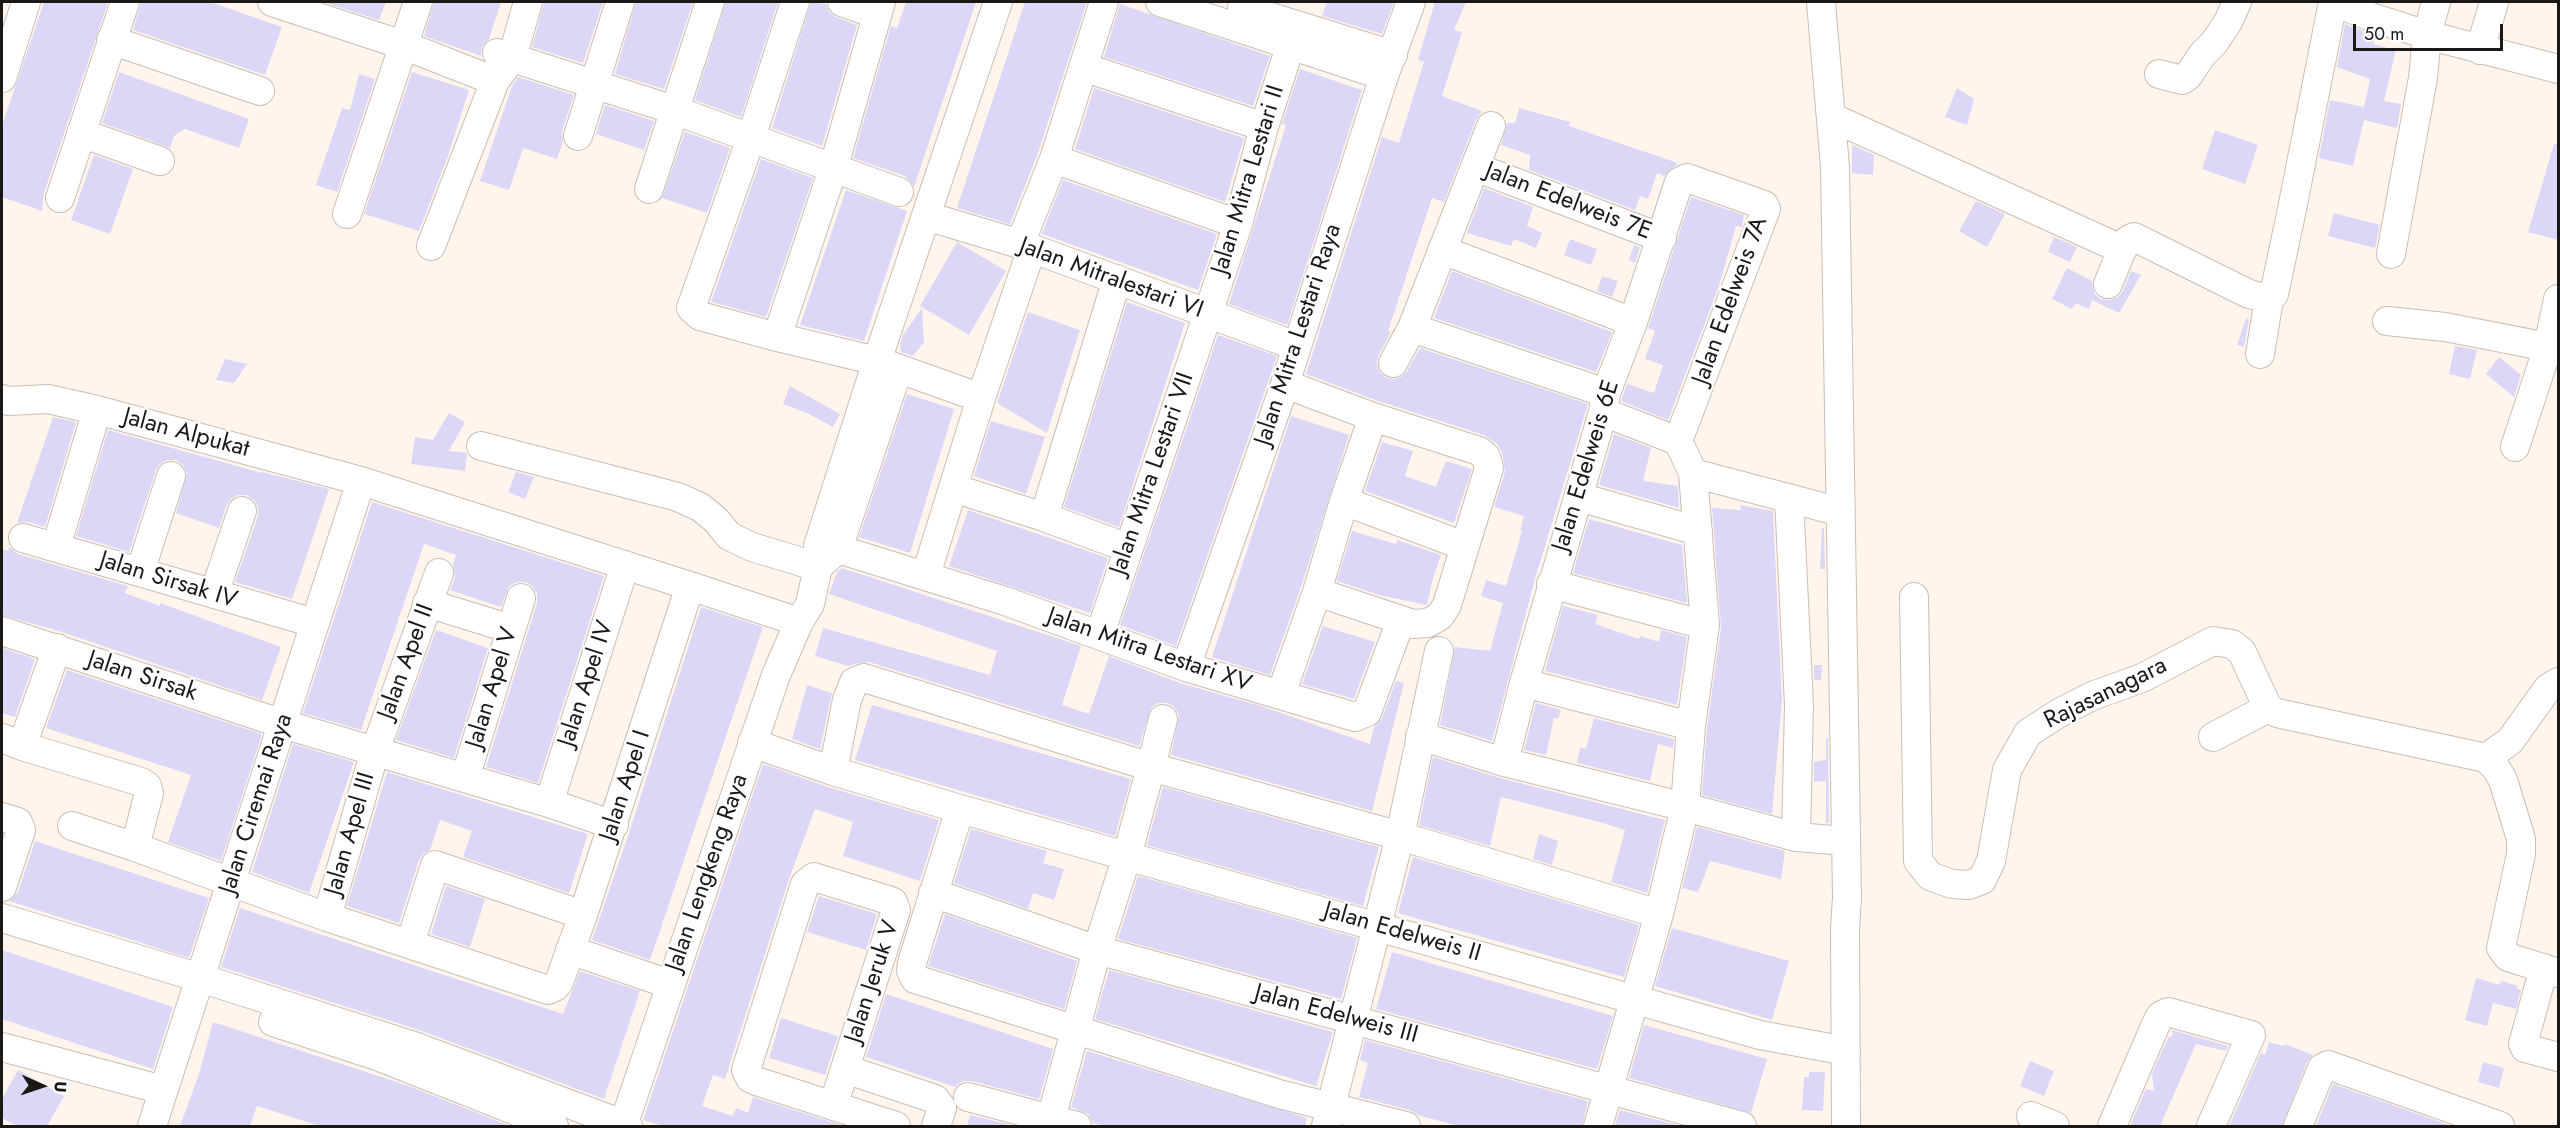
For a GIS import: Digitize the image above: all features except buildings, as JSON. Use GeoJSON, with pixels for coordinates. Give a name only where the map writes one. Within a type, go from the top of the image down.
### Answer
{"type":"FeatureCollection","features":[{"type":"Feature","properties":{"kind":"street"},"geometry":{"type":"LineString","coordinates":[[2,78],[26,2]]}},
{"type":"Feature","properties":{"kind":"street"},"geometry":{"type":"LineString","coordinates":[[60,198],[125,2]]}},
{"type":"Feature","properties":{"kind":"street"},"geometry":{"type":"LineString","coordinates":[[272,2],[403,45],[594,86],[674,110],[899,192]]}},
{"type":"Feature","properties":{"kind":"street"},"geometry":{"type":"LineString","coordinates":[[347,214],[418,2]]}},
{"type":"Feature","properties":{"kind":"street"},"geometry":{"type":"LineString","coordinates":[[501,66],[513,2]]}},
{"type":"Feature","properties":{"kind":"street"},"geometry":{"type":"LineString","coordinates":[[431,246],[528,2]]}},
{"type":"Feature","properties":{"kind":"street"},"geometry":{"type":"LineString","coordinates":[[578,136],[620,2]]}},
{"type":"Feature","properties":{"kind":"street"},"geometry":{"type":"LineString","coordinates":[[649,189],[710,2]]}},
{"type":"Feature","properties":{"kind":"street"},"geometry":{"type":"LineString","coordinates":[[795,2],[751,138],[691,308],[700,316],[888,365],[981,398]]}},
{"type":"Feature","properties":{"kind":"street"},"geometry":{"type":"LineString","coordinates":[[777,337],[833,169],[879,8],[842,2]]}},
{"type":"Feature","properties":{"kind":"street","name":"Jalan Lengkeng Raya"},"geometry":{"type":"LineString","coordinates":[[625,1126],[669,984],[776,675],[816,586],[888,365],[926,216],[998,2]]}},
{"type":"Feature","properties":{"kind":"street"},"geometry":{"type":"LineString","coordinates":[[926,575],[1026,246],[1104,2]]}},
{"type":"Feature","properties":{"kind":"street"},"geometry":{"type":"LineString","coordinates":[[1160,2],[1294,23]]}},
{"type":"Feature","properties":{"kind":"street"},"geometry":{"type":"LineString","coordinates":[[1223,2],[1294,23],[1389,65]]}},
{"type":"Feature","properties":{"kind":"street","name":"Jalan Mitra Lestari Raya"},"geometry":{"type":"LineString","coordinates":[[1186,667],[1412,2]]}},
{"type":"Feature","properties":{"kind":"street"},"geometry":{"type":"LineString","coordinates":[[1821,2],[1836,179],[1847,897],[1833,1048],[1846,1126]]}},
{"type":"Feature","properties":{"kind":"street"},"geometry":{"type":"LineString","coordinates":[[2159,74],[2182,80],[2188,76],[2228,22],[2237,2]]}},
{"type":"Feature","properties":{"kind":"street"},"geometry":{"type":"LineString","coordinates":[[2260,354],[2269,298],[2274,294],[2334,2],[2427,35],[2559,69]]}},
{"type":"Feature","properties":{"kind":"street"},"geometry":{"type":"LineString","coordinates":[[2391,254],[2423,78],[2427,35],[2436,2]]}},
{"type":"Feature","properties":{"kind":"street"},"geometry":{"type":"LineString","coordinates":[[2481,50],[2494,2]]}},
{"type":"Feature","properties":{"kind":"street","name":"Jalan Mitra Lestari II"},"geometry":{"type":"LineString","coordinates":[[1208,315],[1238,224],[1294,23]]}},
{"type":"Feature","properties":{"kind":"street"},"geometry":{"type":"LineString","coordinates":[[111,40],[260,91]]}},
{"type":"Feature","properties":{"kind":"street"},"geometry":{"type":"LineString","coordinates":[[1083,67],[1264,128]]}},
{"type":"Feature","properties":{"kind":"street"},"geometry":{"type":"LineString","coordinates":[[1832,117],[2110,244],[2121,252]]}},
{"type":"Feature","properties":{"kind":"street"},"geometry":{"type":"LineString","coordinates":[[1393,363],[1412,328],[1491,126]]}},
{"type":"Feature","properties":{"kind":"street"},"geometry":{"type":"LineString","coordinates":[[81,133],[160,161]]}},
{"type":"Feature","properties":{"kind":"street"},"geometry":{"type":"LineString","coordinates":[[1054,159],[1238,224]]}},
{"type":"Feature","properties":{"kind":"street","name":"Jalan Edelweis 7E"},"geometry":{"type":"LineString","coordinates":[[1475,167],[1662,238]]}},
{"type":"Feature","properties":{"kind":"street","name":"Jalan Edelweis 6E"},"geometry":{"type":"LineString","coordinates":[[1504,762],[1551,584],[1579,496],[1604,403],[1662,238],[1679,182],[1687,178]]}},
{"type":"Feature","properties":{"kind":"street","name":"Jalan Edelweis 7A"},"geometry":{"type":"LineString","coordinates":[[1678,441],[1766,209],[1764,205],[1687,178]]}},
{"type":"Feature","properties":{"kind":"street","name":"Jalan Mitralestari VI"},"geometry":{"type":"LineString","coordinates":[[926,216],[1026,246],[1296,346]]}},
{"type":"Feature","properties":{"kind":"street"},"geometry":{"type":"LineString","coordinates":[[2108,284],[2121,252],[2128,240],[2134,237],[2249,294],[2269,298]]}},
{"type":"Feature","properties":{"kind":"street"},"geometry":{"type":"LineString","coordinates":[[1442,250],[1633,322]]}},
{"type":"Feature","properties":{"kind":"street"},"geometry":{"type":"LineString","coordinates":[[1044,517],[1117,279]]}},
{"type":"Feature","properties":{"kind":"street"},"geometry":{"type":"LineString","coordinates":[[2515,447],[2553,348],[2559,299]]}},
{"type":"Feature","properties":{"kind":"street","name":"Jalan Mitra Lestari VII"},"geometry":{"type":"LineString","coordinates":[[1100,634],[1208,315]]}},
{"type":"Feature","properties":{"kind":"street"},"geometry":{"type":"LineString","coordinates":[[2387,321],[2445,327],[2553,348]]}},
{"type":"Feature","properties":{"kind":"street"},"geometry":{"type":"LineString","coordinates":[[1412,328],[1604,403],[1678,441],[1693,473],[1705,625],[1691,726],[1685,807],[1659,914],[1598,1126]]}},
{"type":"Feature","properties":{"kind":"street"},"geometry":{"type":"LineString","coordinates":[[1284,384],[1372,417],[1479,451],[1486,457],[1489,468],[1447,605],[1440,616],[1428,623],[1413,624],[1317,592]]}},
{"type":"Feature","properties":{"kind":"street","name":"Jalan Alpukat"},"geometry":{"type":"LineString","coordinates":[[4,407],[48,399],[361,481]]}},
{"type":"Feature","properties":{"kind":"street"},"geometry":{"type":"LineString","coordinates":[[56,547],[97,410]]}},
{"type":"Feature","properties":{"kind":"street"},"geometry":{"type":"LineString","coordinates":[[1281,694],[1317,592],[1372,417]]}},
{"type":"Feature","properties":{"kind":"street"},"geometry":{"type":"LineString","coordinates":[[481,446],[678,497],[700,507],[716,519],[729,536],[752,547],[816,586]]}},
{"type":"Feature","properties":{"kind":"street"},"geometry":{"type":"LineString","coordinates":[[1693,473],[1841,512]]}},
{"type":"Feature","properties":{"kind":"street"},"geometry":{"type":"LineString","coordinates":[[140,572],[171,476]]}},
{"type":"Feature","properties":{"kind":"street"},"geometry":{"type":"LineString","coordinates":[[361,481],[690,586],[816,586]]}},
{"type":"Feature","properties":{"kind":"street","name":"Jalan Ciremai Raya"},"geometry":{"type":"LineString","coordinates":[[152,1126],[361,481]]}},
{"type":"Feature","properties":{"kind":"street"},"geometry":{"type":"LineString","coordinates":[[953,488],[1044,517],[1128,548]]}},
{"type":"Feature","properties":{"kind":"street"},"geometry":{"type":"LineString","coordinates":[[1579,496],[1698,531]]}},
{"type":"Feature","properties":{"kind":"street"},"geometry":{"type":"LineString","coordinates":[[1789,498],[1799,705],[1796,837]]}},
{"type":"Feature","properties":{"kind":"street"},"geometry":{"type":"LineString","coordinates":[[1344,501],[1464,546]]}},
{"type":"Feature","properties":{"kind":"street"},"geometry":{"type":"LineString","coordinates":[[214,594],[242,511]]}},
{"type":"Feature","properties":{"kind":"street","name":"Jalan Sirsak IV"},"geometry":{"type":"LineString","coordinates":[[23,538],[314,623]]}},
{"type":"Feature","properties":{"kind":"street","name":"Jalan Apel IV"},"geometry":{"type":"LineString","coordinates":[[549,803],[625,565]]}},
{"type":"Feature","properties":{"kind":"street","name":"Jalan Apel II"},"geometry":{"type":"LineString","coordinates":[[375,751],[439,573]]}},
{"type":"Feature","properties":{"kind":"street","name":"Jalan Mitra Lestari XV"},"geometry":{"type":"LineString","coordinates":[[816,586],[926,575],[1100,634],[1186,667],[1355,717],[1367,712],[1401,620]]}},
{"type":"Feature","properties":{"kind":"street"},"geometry":{"type":"LineString","coordinates":[[1551,584],[1705,625]]}},
{"type":"Feature","properties":{"kind":"street","name":"Jalan Apel I"},"geometry":{"type":"LineString","coordinates":[[72,826],[327,916],[548,990],[559,982],[583,915],[690,586]]}},
{"type":"Feature","properties":{"kind":"street","name":"Rajasanagara"},"geometry":{"type":"LineString","coordinates":[[1914,597],[1918,861],[1930,876],[1953,884],[1969,885],[1982,880],[1991,861],[2007,770],[2028,733],[2060,713],[2092,696],[2142,678],[2213,641],[2232,644],[2242,652],[2268,708]]}},
{"type":"Feature","properties":{"kind":"street","name":"Jalan Apel V"},"geometry":{"type":"LineString","coordinates":[[465,778],[520,598]]}},
{"type":"Feature","properties":{"kind":"street"},"geometry":{"type":"LineString","coordinates":[[427,603],[511,629]]}},
{"type":"Feature","properties":{"kind":"street","name":"Jalan Sirsak"},"geometry":{"type":"LineString","coordinates":[[2,630],[283,724],[549,803],[614,825]]}},
{"type":"Feature","properties":{"kind":"street"},"geometry":{"type":"LineString","coordinates":[[57,648],[12,742],[130,778],[147,786],[149,793],[135,847]]}},
{"type":"Feature","properties":{"kind":"street"},"geometry":{"type":"LineString","coordinates":[[1328,1117],[1400,836],[1439,651]]}},
{"type":"Feature","properties":{"kind":"street"},"geometry":{"type":"LineString","coordinates":[[833,771],[847,700],[854,682],[864,678],[1151,767],[1400,836],[1659,914]]}},
{"type":"Feature","properties":{"kind":"street"},"geometry":{"type":"LineString","coordinates":[[1524,682],[1691,726]]}},
{"type":"Feature","properties":{"kind":"street"},"geometry":{"type":"LineString","coordinates":[[2486,758],[2510,741],[2548,688],[2559,682]]}},
{"type":"Feature","properties":{"kind":"street"},"geometry":{"type":"LineString","coordinates":[[2213,737],[2268,708],[2277,713],[2486,758],[2504,780],[2521,839],[2521,854],[2501,948],[2508,957],[2551,970],[2523,1044],[2524,1048],[2559,1057]]}},
{"type":"Feature","properties":{"kind":"street"},"geometry":{"type":"LineString","coordinates":[[968,1097],[1059,1124],[1076,1031],[1097,950],[1127,856],[1163,719]]}},
{"type":"Feature","properties":{"kind":"street"},"geometry":{"type":"LineString","coordinates":[[1420,736],[1504,762],[1796,837],[1845,841]]}},
{"type":"Feature","properties":{"kind":"street","name":"Jalan Edelweis II"},"geometry":{"type":"LineString","coordinates":[[752,743],[833,771],[960,809],[1377,927],[1761,1035],[1833,1048]]}},
{"type":"Feature","properties":{"kind":"street","name":"Jalan Apel III"},"geometry":{"type":"LineString","coordinates":[[327,916],[375,751]]}},
{"type":"Feature","properties":{"kind":"street"},"geometry":{"type":"LineString","coordinates":[[960,809],[910,971],[915,979],[1280,1094],[1328,1117],[1406,1126]]}},
{"type":"Feature","properties":{"kind":"street"},"geometry":{"type":"LineString","coordinates":[[2,817],[18,822],[21,830],[2,887]]}},
{"type":"Feature","properties":{"kind":"street"},"geometry":{"type":"LineString","coordinates":[[410,944],[435,865],[583,915]]}},
{"type":"Feature","properties":{"kind":"street","name":"Jalan Jeruk V"},"geometry":{"type":"LineString","coordinates":[[814,877],[893,902],[896,910],[845,1069],[833,1106],[756,1081],[750,1078],[746,1070],[805,884],[814,877]]}},
{"type":"Feature","properties":{"kind":"street","name":"Jalan Edelweis III"},"geometry":{"type":"LineString","coordinates":[[933,893],[1097,950],[1742,1126]]}},
{"type":"Feature","properties":{"kind":"street"},"geometry":{"type":"LineString","coordinates":[[5,927],[198,987],[414,1046],[625,1126]]}},
{"type":"Feature","properties":{"kind":"street"},"geometry":{"type":"LineString","coordinates":[[570,950],[669,984]]}},
{"type":"Feature","properties":{"kind":"street"},"geometry":{"type":"LineString","coordinates":[[198,987],[554,1126]]}},
{"type":"Feature","properties":{"kind":"street"},"geometry":{"type":"LineString","coordinates":[[2112,1126],[2156,1024],[2160,1016],[2168,1012],[2252,1035],[2211,1126]]}},
{"type":"Feature","properties":{"kind":"street"},"geometry":{"type":"LineString","coordinates":[[2,1047],[163,1090]]}},
{"type":"Feature","properties":{"kind":"street"},"geometry":{"type":"LineString","coordinates":[[2298,1126],[2322,1068],[2328,1065],[2500,1126]]}},
{"type":"Feature","properties":{"kind":"street"},"geometry":{"type":"LineString","coordinates":[[845,1069],[935,1099],[942,1108],[936,1126]]}},
{"type":"Feature","properties":{"kind":"street"},"geometry":{"type":"LineString","coordinates":[[833,1106],[896,1126]]}}]}
